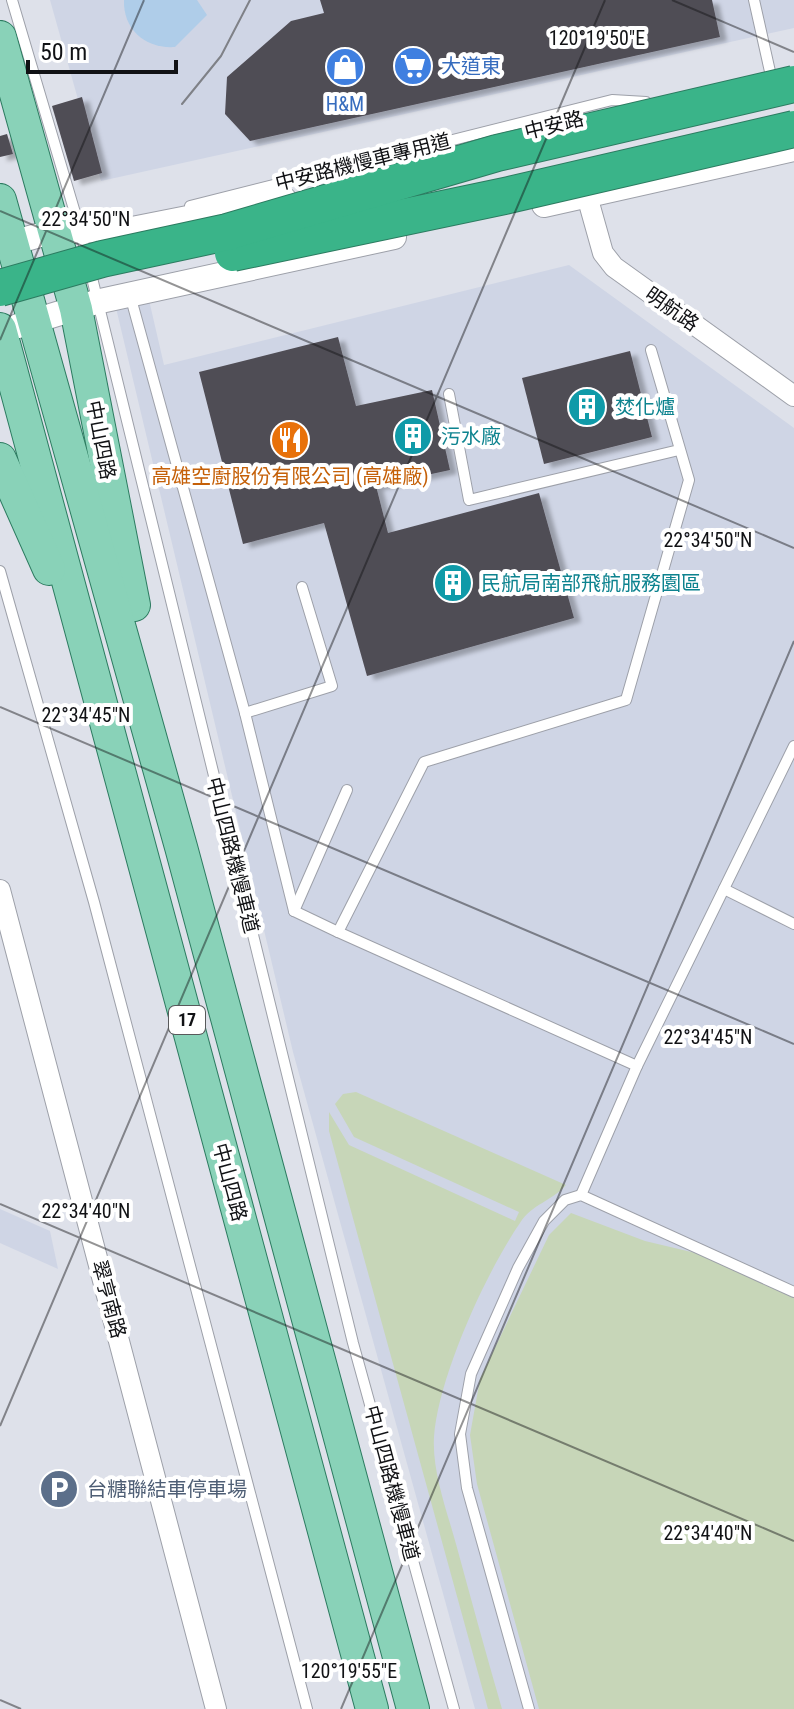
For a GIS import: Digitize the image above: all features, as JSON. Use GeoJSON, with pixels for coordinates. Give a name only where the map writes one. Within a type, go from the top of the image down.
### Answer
{"type":"FeatureCollection","features":[{"type":"Feature","properties":{"kind":"highway"},"geometry":{"type":"LineString","coordinates":[[0,288],[102,259],[227,232],[497,153],[786,77]]}},
{"type":"Feature","properties":{"kind":"highway"},"geometry":{"type":"LineString","coordinates":[[0,310],[113,278],[509,195],[794,126]]}},
{"type":"Feature","properties":{"kind":"main road","name":"中山四路"},"geometry":{"type":"LineString","coordinates":[[0,37],[68,232],[86,306],[181,847]]}},
{"type":"Feature","properties":{"kind":"main road","name":"中山四路"},"geometry":{"type":"LineString","coordinates":[[0,200],[6,244],[34,321],[181,847],[413,1709]]}},
{"type":"Feature","properties":{"kind":"main road","name":"中山四路"},"geometry":{"type":"LineString","coordinates":[[0,330],[372,1709]]}},
{"type":"Feature","properties":{"kind":"main road","name":"中山四路"},"geometry":{"type":"LineString","coordinates":[[0,459],[89,655]]}},
{"type":"Feature","properties":{"kind":"street","name":"中安路"},"geometry":{"type":"LineString","coordinates":[[317,191],[646,102],[786,77]]}},
{"type":"Feature","properties":{"kind":"street","name":"中安路"},"geometry":{"type":"LineString","coordinates":[[6,244],[68,232],[127,230],[212,215],[317,191],[630,131],[794,93]]}},
{"type":"Feature","properties":{"kind":"street"},"geometry":{"type":"LineString","coordinates":[[325,252],[420,208],[794,126]]}},
{"type":"Feature","properties":{"kind":"street"},"geometry":{"type":"LineString","coordinates":[[0,330],[130,295],[794,149]]}},
{"type":"Feature","properties":{"kind":"street","name":"明航路"},"geometry":{"type":"LineString","coordinates":[[587,196],[603,253],[614,267],[794,396]]}},
{"type":"Feature","properties":{"kind":"street","name":"翠亨南路"},"geometry":{"type":"LineString","coordinates":[[0,890],[216,1709]]}},
{"type":"Feature","properties":{"kind":"lane"},"geometry":{"type":"LineString","coordinates":[[12,0],[68,232]]}},
{"type":"Feature","properties":{"kind":"lane"},"geometry":{"type":"LineString","coordinates":[[754,0],[786,77]]}},
{"type":"Feature","properties":{"kind":"lane","name":"中安路機慢車專用道"},"geometry":{"type":"LineString","coordinates":[[68,232],[612,100],[646,102]]}},
{"type":"Feature","properties":{"kind":"lane"},"geometry":{"type":"LineString","coordinates":[[130,295],[245,713],[294,911]]}},
{"type":"Feature","properties":{"kind":"lane","name":"中山四路機慢車道"},"geometry":{"type":"LineString","coordinates":[[86,306],[353,1343],[454,1709]]}},
{"type":"Feature","properties":{"kind":"lane"},"geometry":{"type":"LineString","coordinates":[[338,932],[424,762],[626,700],[689,480],[651,350]]}},
{"type":"Feature","properties":{"kind":"lane"},"geometry":{"type":"LineString","coordinates":[[449,394],[469,500],[679,450]]}},
{"type":"Feature","properties":{"kind":"lane"},"geometry":{"type":"LineString","coordinates":[[0,571],[94,902],[307,1709]]}},
{"type":"Feature","properties":{"kind":"lane"},"geometry":{"type":"LineString","coordinates":[[245,713],[332,686],[302,587]]}},
{"type":"Feature","properties":{"kind":"lane"},"geometry":{"type":"LineString","coordinates":[[581,1195],[637,1066],[794,746]]}},
{"type":"Feature","properties":{"kind":"lane"},"geometry":{"type":"LineString","coordinates":[[294,911],[347,790]]}},
{"type":"Feature","properties":{"kind":"lane"},"geometry":{"type":"LineString","coordinates":[[724,889],[794,924]]}},
{"type":"Feature","properties":{"kind":"lane"},"geometry":{"type":"LineString","coordinates":[[294,911],[637,1066]]}},
{"type":"Feature","properties":{"kind":"lane"},"geometry":{"type":"LineString","coordinates":[[529,1709],[467,1488],[460,1434],[471,1374],[518,1268],[544,1221],[565,1200],[581,1195],[794,1292]]}},
{"type":"Feature","properties":{"kind":"shaded area"},"geometry":{"type":"Polygon","coordinates":[[[50,0],[794,0],[794,28],[101,181],[50,0]]]}},
{"type":"Feature","properties":{"kind":"shaded area"},"geometry":{"type":"Polygon","coordinates":[[[569,265],[794,428],[794,1709],[475,1709],[293,1052],[116,308],[149,300],[164,365],[569,265]]]}},
{"type":"Feature","properties":{"kind":"shaded area"},"geometry":{"type":"Polygon","coordinates":[[[0,1209],[50,1231],[58,1269],[0,1243],[0,1209]]]}},
{"type":"Feature","properties":{"kind":"green space"},"geometry":{"type":"Polygon","coordinates":[[[356,1092],[566,1185],[525,1217],[493,1269],[454,1356],[437,1413],[434,1437],[435,1464],[441,1491],[502,1709],[488,1709],[329,1131],[329,1112],[349,1145],[515,1221],[519,1212],[354,1137],[335,1104],[343,1094],[356,1092]]]}},
{"type":"Feature","properties":{"kind":"green space"},"geometry":{"type":"Polygon","coordinates":[[[571,1213],[645,1241],[704,1255],[794,1296],[794,1709],[539,1709],[477,1484],[470,1435],[480,1379],[549,1235],[571,1213]]]}},
{"type":"Feature","properties":{"kind":"water"},"geometry":{"type":"Polygon","coordinates":[[[124,0],[197,0],[207,15],[175,47],[164,47],[146,41],[132,29],[127,20],[124,0]]]}},
{"type":"Feature","properties":{"kind":"building","name":"大道東"},"geometry":{"type":"Polygon","coordinates":[[[320,0],[712,0],[720,37],[250,141],[225,114],[227,77],[291,21],[324,13],[320,0]]]}},
{"type":"Feature","properties":{"kind":"building"},"geometry":{"type":"Polygon","coordinates":[[[82,97],[102,173],[74,181],[52,106],[82,97]]]}},
{"type":"Feature","properties":{"kind":"building"},"geometry":{"type":"Polygon","coordinates":[[[7,134],[13,154],[0,157],[0,136],[7,134]]]}},
{"type":"Feature","properties":{"kind":"building"},"geometry":{"type":"Polygon","coordinates":[[[338,337],[356,406],[432,390],[450,470],[376,486],[388,533],[539,493],[574,618],[367,676],[324,523],[243,544],[199,372],[338,337]]]}},
{"type":"Feature","properties":{"kind":"building","name":"焚化爐"},"geometry":{"type":"Polygon","coordinates":[[[630,351],[652,437],[544,464],[522,378],[630,351]]]}},
{"type":"Feature","properties":{"kind":"tram line"},"geometry":{"type":"LineString","coordinates":[[182,104],[221,56],[250,0]]}},
{"type":"Feature","properties":{"kind":"place","name":"大道東"},"geometry":{"type":"Point","coordinates":[413,66]}},
{"type":"Feature","properties":{"kind":"place","name":"H&M"},"geometry":{"type":"Point","coordinates":[345,67]}},
{"type":"Feature","properties":{"kind":"place","name":"焚化爐"},"geometry":{"type":"Point","coordinates":[587,407]}},
{"type":"Feature","properties":{"kind":"place","name":"污水廠"},"geometry":{"type":"Point","coordinates":[413,436]}},
{"type":"Feature","properties":{"kind":"place","name":"高雄空廚股份有限公司 (高雄廠)"},"geometry":{"type":"Point","coordinates":[290,440]}},
{"type":"Feature","properties":{"kind":"place","name":"民航局南部飛航服務園區"},"geometry":{"type":"Point","coordinates":[453,583]}},
{"type":"Feature","properties":{"kind":"place","name":"台糖聯結車停車場"},"geometry":{"type":"Point","coordinates":[59,1489]}}]}
